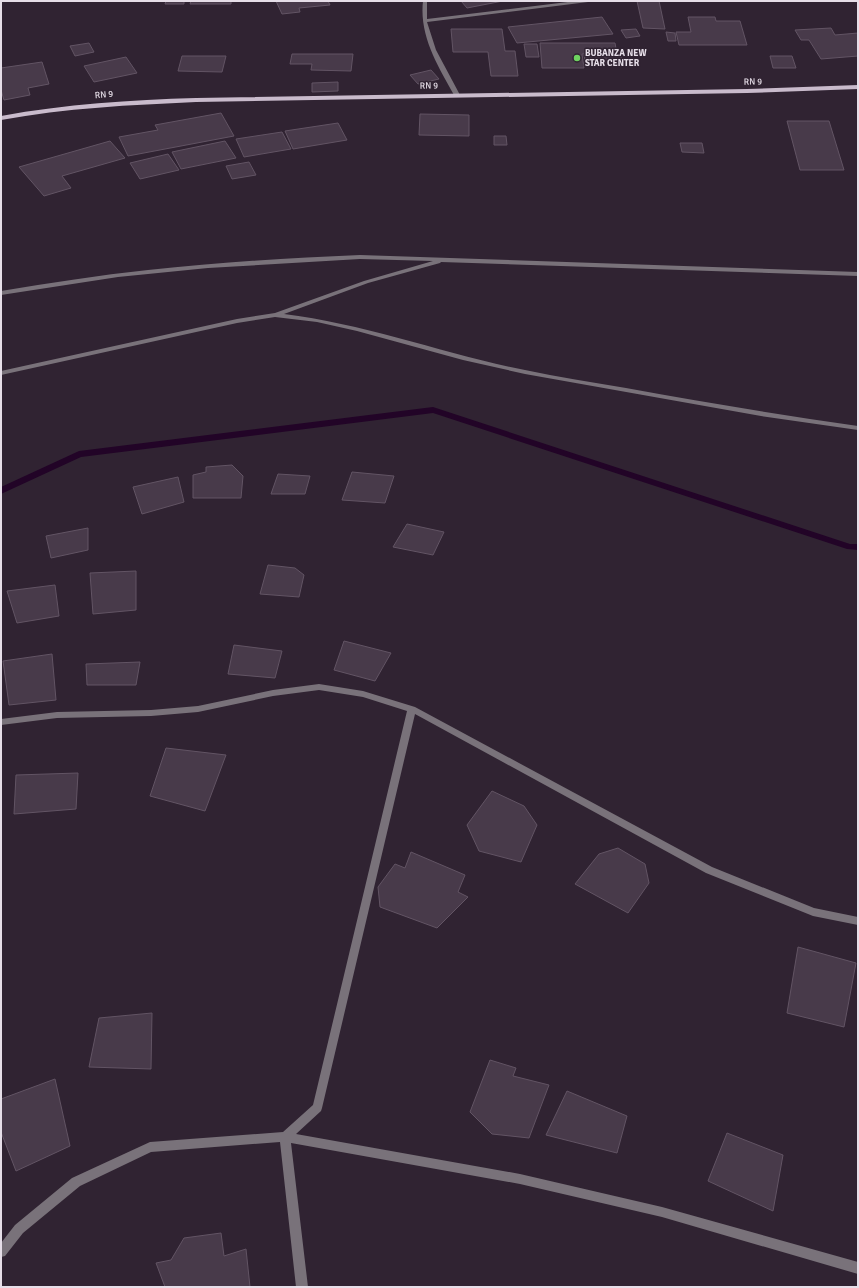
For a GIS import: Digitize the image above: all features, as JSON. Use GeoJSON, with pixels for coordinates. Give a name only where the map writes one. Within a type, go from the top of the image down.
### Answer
{"type":"FeatureCollection","features":[{"type":"Feature","properties":{"kind":"main road","name":"RN 9"},"geometry":{"type":"LineString","coordinates":[[1,118],[46,110],[117,103],[196,100],[457,94],[747,91],[858,87]]}},
{"type":"Feature","properties":{"kind":"street"},"geometry":{"type":"LineString","coordinates":[[425,1],[423,8],[425,21],[435,53],[457,94]]}},
{"type":"Feature","properties":{"kind":"street"},"geometry":{"type":"LineString","coordinates":[[425,21],[588,1]]}},
{"type":"Feature","properties":{"kind":"street"},"geometry":{"type":"LineString","coordinates":[[1,293],[118,275],[284,260],[360,257],[858,274]]}},
{"type":"Feature","properties":{"kind":"street"},"geometry":{"type":"LineString","coordinates":[[1,373],[237,321],[275,315],[366,282],[446,260]]}},
{"type":"Feature","properties":{"kind":"street"},"geometry":{"type":"LineString","coordinates":[[275,315],[317,320],[358,329],[463,358],[524,372],[753,413],[858,428]]}},
{"type":"Feature","properties":{"kind":"street"},"geometry":{"type":"LineString","coordinates":[[1,722],[58,715],[150,713],[198,709],[273,693],[319,687],[363,694],[412,709],[709,870],[813,912],[858,921]]}},
{"type":"Feature","properties":{"kind":"street"},"geometry":{"type":"LineString","coordinates":[[285,1137],[317,1108],[412,709]]}},
{"type":"Feature","properties":{"kind":"street"},"geometry":{"type":"LineString","coordinates":[[285,1137],[302,1287]]}},
{"type":"Feature","properties":{"kind":"street"},"geometry":{"type":"LineString","coordinates":[[1,1252],[19,1229],[76,1182],[150,1147],[285,1137],[527,1181],[662,1212],[858,1268]]}},
{"type":"Feature","properties":{"kind":"building"},"geometry":{"type":"Polygon","coordinates":[[[166,1],[184,1],[184,4],[165,4],[166,1]]]}},
{"type":"Feature","properties":{"kind":"building"},"geometry":{"type":"Polygon","coordinates":[[[191,1],[231,1],[231,4],[190,4],[191,1]]]}},
{"type":"Feature","properties":{"kind":"building"},"geometry":{"type":"Polygon","coordinates":[[[276,1],[328,1],[330,5],[299,8],[300,12],[282,14],[276,1]]]}},
{"type":"Feature","properties":{"kind":"building"},"geometry":{"type":"Polygon","coordinates":[[[461,1],[503,1],[467,8],[461,1]]]}},
{"type":"Feature","properties":{"kind":"building"},"geometry":{"type":"Polygon","coordinates":[[[637,1],[659,1],[665,29],[643,28],[637,1]]]}},
{"type":"Feature","properties":{"kind":"building"},"geometry":{"type":"Polygon","coordinates":[[[602,17],[613,34],[517,43],[508,27],[602,17]]]}},
{"type":"Feature","properties":{"kind":"building"},"geometry":{"type":"Polygon","coordinates":[[[688,17],[715,17],[716,21],[740,21],[747,45],[679,45],[676,32],[691,32],[688,17]]]}},
{"type":"Feature","properties":{"kind":"building"},"geometry":{"type":"Polygon","coordinates":[[[831,28],[835,35],[858,33],[858,56],[821,59],[809,40],[801,40],[795,30],[831,28]]]}},
{"type":"Feature","properties":{"kind":"building"},"geometry":{"type":"Polygon","coordinates":[[[451,29],[502,29],[505,51],[515,51],[518,76],[491,76],[488,52],[453,52],[451,29]]]}},
{"type":"Feature","properties":{"kind":"building"},"geometry":{"type":"Polygon","coordinates":[[[636,29],[640,36],[626,38],[621,30],[636,29]]]}},
{"type":"Feature","properties":{"kind":"building"},"geometry":{"type":"Polygon","coordinates":[[[666,32],[675,33],[676,41],[668,41],[666,32]]]}},
{"type":"Feature","properties":{"kind":"building"},"geometry":{"type":"Polygon","coordinates":[[[89,43],[94,52],[75,56],[70,46],[89,43]]]}},
{"type":"Feature","properties":{"kind":"building"},"geometry":{"type":"Polygon","coordinates":[[[540,43],[615,43],[617,54],[582,54],[584,68],[542,68],[540,43]]]}},
{"type":"Feature","properties":{"kind":"building"},"geometry":{"type":"Polygon","coordinates":[[[524,44],[537,44],[539,57],[526,57],[524,44]]]}},
{"type":"Feature","properties":{"kind":"building"},"geometry":{"type":"Polygon","coordinates":[[[292,54],[353,54],[351,71],[311,70],[312,64],[290,64],[292,54]]]}},
{"type":"Feature","properties":{"kind":"building"},"geometry":{"type":"Polygon","coordinates":[[[584,55],[621,56],[622,63],[585,62],[584,55]]]}},
{"type":"Feature","properties":{"kind":"building"},"geometry":{"type":"Polygon","coordinates":[[[182,56],[226,56],[222,72],[178,71],[182,56]]]}},
{"type":"Feature","properties":{"kind":"building"},"geometry":{"type":"Polygon","coordinates":[[[770,56],[792,56],[796,68],[773,68],[770,56]]]}},
{"type":"Feature","properties":{"kind":"building"},"geometry":{"type":"Polygon","coordinates":[[[126,57],[137,73],[94,82],[84,66],[126,57]]]}},
{"type":"Feature","properties":{"kind":"building"},"geometry":{"type":"Polygon","coordinates":[[[42,62],[49,84],[28,88],[30,95],[4,100],[1,90],[1,68],[42,62]]]}},
{"type":"Feature","properties":{"kind":"building"},"geometry":{"type":"Polygon","coordinates":[[[431,70],[439,79],[418,84],[410,75],[431,70]]]}},
{"type":"Feature","properties":{"kind":"building"},"geometry":{"type":"Polygon","coordinates":[[[338,82],[338,91],[312,92],[312,83],[338,82]]]}},
{"type":"Feature","properties":{"kind":"building"},"geometry":{"type":"Polygon","coordinates":[[[221,113],[234,136],[128,156],[119,137],[158,130],[155,125],[221,113]]]}},
{"type":"Feature","properties":{"kind":"building"},"geometry":{"type":"Polygon","coordinates":[[[420,114],[469,115],[469,136],[419,135],[420,114]]]}},
{"type":"Feature","properties":{"kind":"building"},"geometry":{"type":"Polygon","coordinates":[[[787,121],[829,121],[844,170],[800,170],[787,121]]]}},
{"type":"Feature","properties":{"kind":"building"},"geometry":{"type":"Polygon","coordinates":[[[338,123],[347,140],[293,149],[285,131],[338,123]]]}},
{"type":"Feature","properties":{"kind":"building"},"geometry":{"type":"Polygon","coordinates":[[[282,132],[291,149],[244,157],[236,139],[282,132]]]}},
{"type":"Feature","properties":{"kind":"building"},"geometry":{"type":"Polygon","coordinates":[[[494,136],[506,136],[507,145],[494,145],[494,136]]]}},
{"type":"Feature","properties":{"kind":"building"},"geometry":{"type":"Polygon","coordinates":[[[110,141],[125,158],[62,176],[71,188],[44,196],[19,167],[110,141]]]}},
{"type":"Feature","properties":{"kind":"building"},"geometry":{"type":"Polygon","coordinates":[[[225,141],[236,158],[181,169],[172,152],[225,141]]]}},
{"type":"Feature","properties":{"kind":"building"},"geometry":{"type":"Polygon","coordinates":[[[680,143],[702,143],[704,153],[682,152],[680,143]]]}},
{"type":"Feature","properties":{"kind":"building"},"geometry":{"type":"Polygon","coordinates":[[[168,154],[179,170],[140,179],[130,163],[168,154]]]}},
{"type":"Feature","properties":{"kind":"building"},"geometry":{"type":"Polygon","coordinates":[[[249,162],[256,175],[232,179],[226,166],[249,162]]]}},
{"type":"Feature","properties":{"kind":"building"},"geometry":{"type":"Polygon","coordinates":[[[232,465],[243,476],[241,498],[193,498],[193,475],[206,472],[206,467],[232,465]]]}},
{"type":"Feature","properties":{"kind":"building"},"geometry":{"type":"Polygon","coordinates":[[[352,472],[394,476],[385,503],[342,500],[352,472]]]}},
{"type":"Feature","properties":{"kind":"building"},"geometry":{"type":"Polygon","coordinates":[[[278,474],[310,476],[305,494],[271,494],[278,474]]]}},
{"type":"Feature","properties":{"kind":"building"},"geometry":{"type":"Polygon","coordinates":[[[178,477],[184,502],[142,514],[133,487],[178,477]]]}},
{"type":"Feature","properties":{"kind":"building"},"geometry":{"type":"Polygon","coordinates":[[[407,524],[444,532],[433,555],[393,547],[407,524]]]}},
{"type":"Feature","properties":{"kind":"building"},"geometry":{"type":"Polygon","coordinates":[[[88,528],[88,550],[51,558],[46,536],[88,528]]]}},
{"type":"Feature","properties":{"kind":"building"},"geometry":{"type":"Polygon","coordinates":[[[268,565],[295,568],[304,575],[299,597],[260,594],[268,565]]]}},
{"type":"Feature","properties":{"kind":"building"},"geometry":{"type":"Polygon","coordinates":[[[136,571],[136,610],[93,614],[90,573],[136,571]]]}},
{"type":"Feature","properties":{"kind":"building"},"geometry":{"type":"Polygon","coordinates":[[[55,585],[59,616],[17,623],[7,591],[55,585]]]}},
{"type":"Feature","properties":{"kind":"building"},"geometry":{"type":"Polygon","coordinates":[[[344,641],[391,653],[375,681],[334,670],[344,641]]]}},
{"type":"Feature","properties":{"kind":"building"},"geometry":{"type":"Polygon","coordinates":[[[234,645],[282,651],[275,678],[228,674],[234,645]]]}},
{"type":"Feature","properties":{"kind":"building"},"geometry":{"type":"Polygon","coordinates":[[[52,654],[56,700],[9,705],[3,661],[52,654]]]}},
{"type":"Feature","properties":{"kind":"building"},"geometry":{"type":"Polygon","coordinates":[[[140,662],[136,685],[87,685],[86,664],[140,662]]]}},
{"type":"Feature","properties":{"kind":"building"},"geometry":{"type":"Polygon","coordinates":[[[166,748],[226,755],[205,811],[150,796],[166,748]]]}},
{"type":"Feature","properties":{"kind":"building"},"geometry":{"type":"Polygon","coordinates":[[[78,773],[76,809],[14,814],[16,775],[78,773]]]}},
{"type":"Feature","properties":{"kind":"building"},"geometry":{"type":"Polygon","coordinates":[[[492,791],[524,806],[537,825],[521,862],[479,851],[467,825],[492,791]]]}},
{"type":"Feature","properties":{"kind":"building"},"geometry":{"type":"Polygon","coordinates":[[[618,848],[645,864],[649,883],[628,913],[575,884],[599,854],[618,848]]]}},
{"type":"Feature","properties":{"kind":"building"},"geometry":{"type":"Polygon","coordinates":[[[411,852],[465,875],[458,892],[468,897],[437,928],[380,907],[378,887],[395,864],[405,868],[411,852]]]}},
{"type":"Feature","properties":{"kind":"building"},"geometry":{"type":"Polygon","coordinates":[[[798,947],[856,963],[844,1027],[787,1013],[798,947]]]}},
{"type":"Feature","properties":{"kind":"building"},"geometry":{"type":"Polygon","coordinates":[[[152,1013],[151,1069],[89,1067],[99,1018],[152,1013]]]}},
{"type":"Feature","properties":{"kind":"building"},"geometry":{"type":"Polygon","coordinates":[[[490,1060],[516,1068],[513,1076],[549,1085],[529,1138],[492,1134],[470,1112],[490,1060]]]}},
{"type":"Feature","properties":{"kind":"building"},"geometry":{"type":"Polygon","coordinates":[[[55,1079],[70,1146],[16,1171],[1,1132],[1,1099],[55,1079]]]}},
{"type":"Feature","properties":{"kind":"building"},"geometry":{"type":"Polygon","coordinates":[[[567,1091],[627,1116],[617,1153],[546,1135],[567,1091]]]}},
{"type":"Feature","properties":{"kind":"building"},"geometry":{"type":"Polygon","coordinates":[[[727,1133],[783,1155],[773,1211],[708,1181],[727,1133]]]}},
{"type":"Feature","properties":{"kind":"building"},"geometry":{"type":"Polygon","coordinates":[[[221,1233],[224,1256],[246,1249],[250,1287],[165,1287],[156,1263],[171,1260],[184,1238],[221,1233]]]}},
{"type":"Feature","properties":{"kind":"waterway"},"geometry":{"type":"LineString","coordinates":[[1,491],[79,454],[433,410],[850,547],[858,547]]}},
{"type":"Feature","properties":{"kind":"place","name":"BUBANZA NEW STAR CENTER"},"geometry":{"type":"Point","coordinates":[577,58]}}]}
